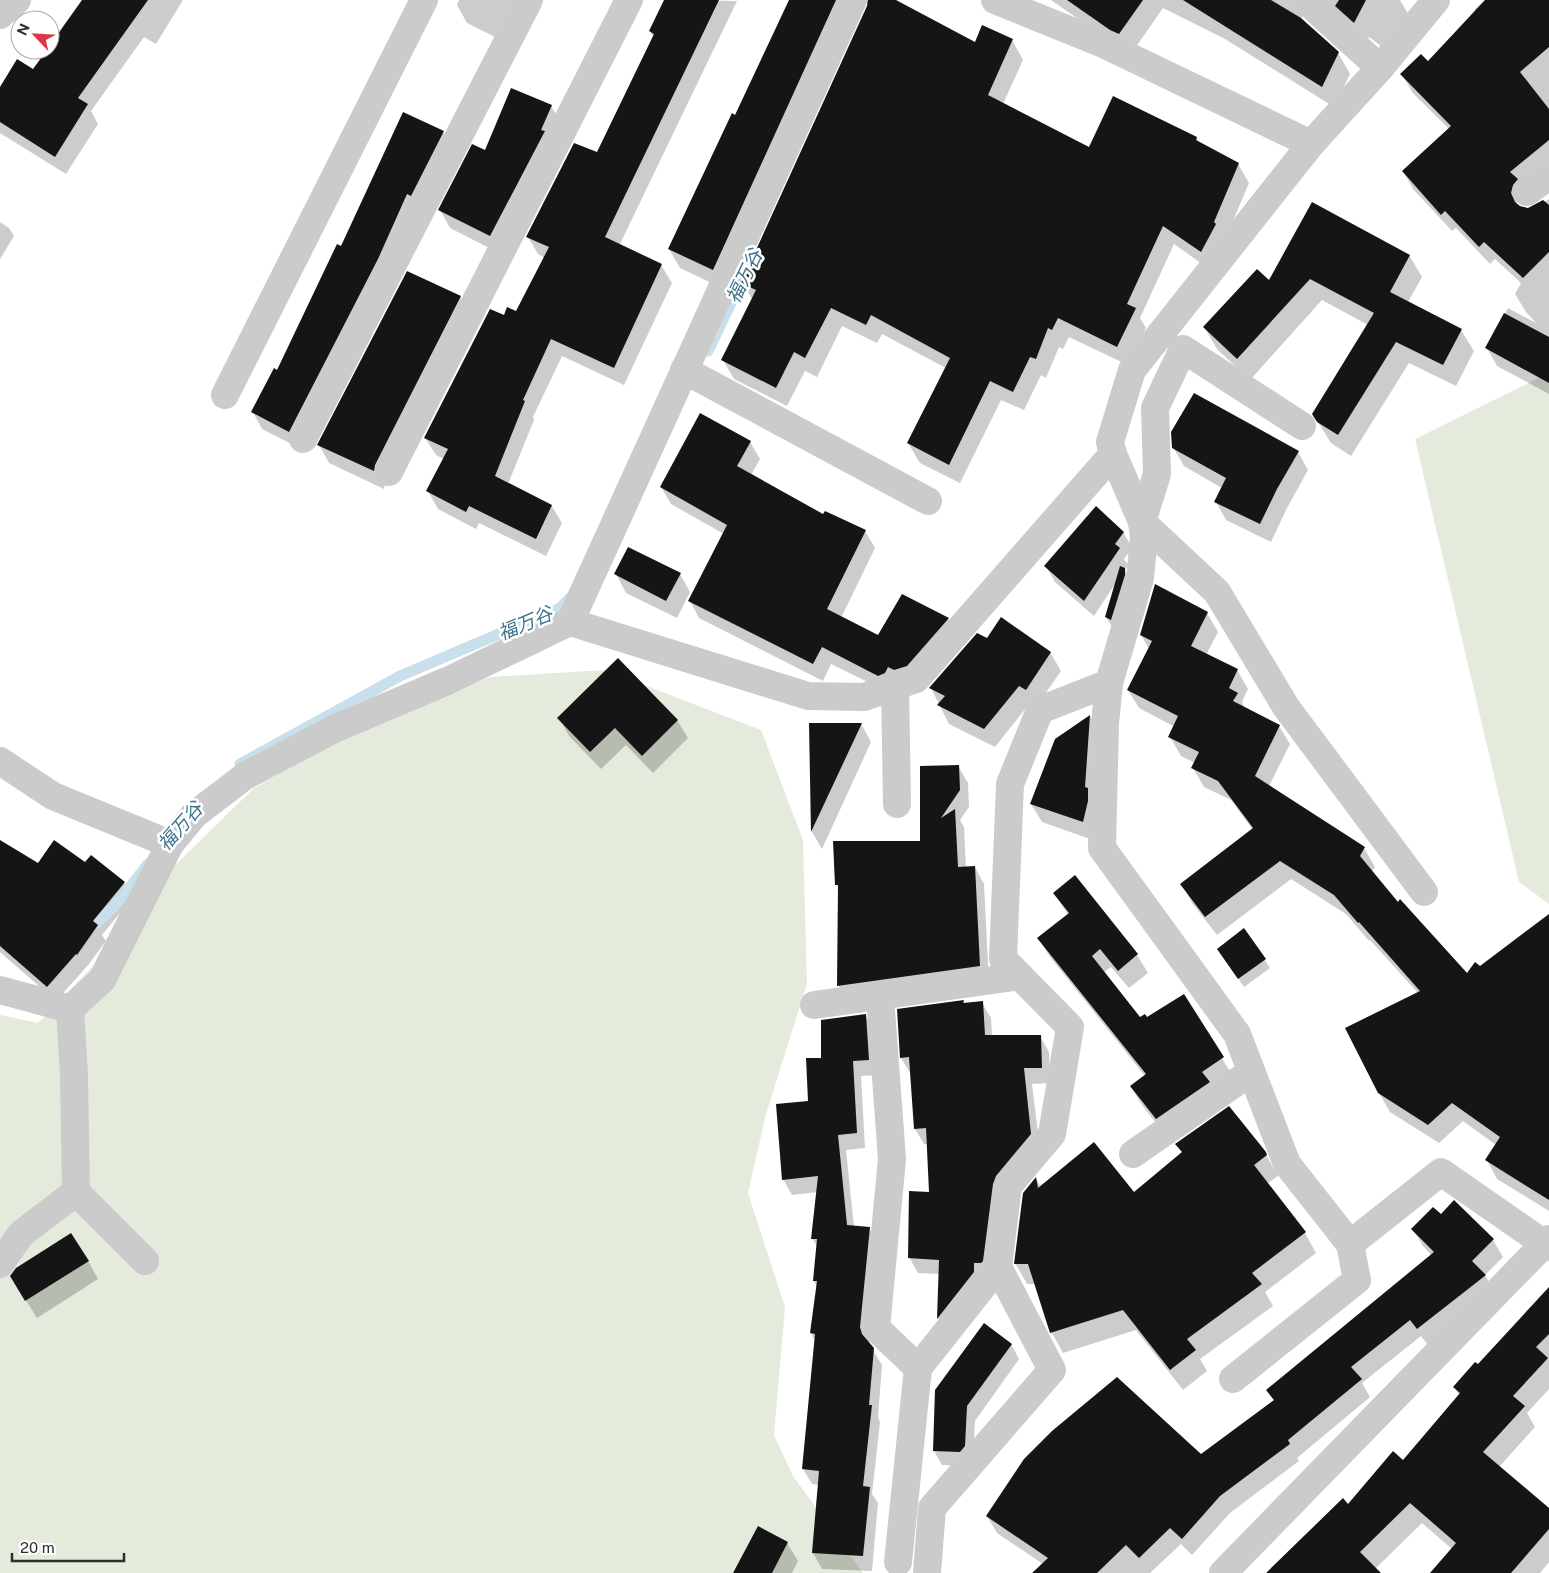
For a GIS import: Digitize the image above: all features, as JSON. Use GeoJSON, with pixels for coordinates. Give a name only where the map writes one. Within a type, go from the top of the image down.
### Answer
{"type":"FeatureCollection","features":[{"type":"Feature","properties":{"kind":"street"},"geometry":{"type":"LineString","coordinates":[[0,15],[17,0]]}},
{"type":"Feature","properties":{"kind":"street"},"geometry":{"type":"LineString","coordinates":[[225,396],[424,0]]}},
{"type":"Feature","properties":{"kind":"street"},"geometry":{"type":"LineString","coordinates":[[303,439],[529,0]]}},
{"type":"Feature","properties":{"kind":"street"},"geometry":{"type":"LineString","coordinates":[[389,472],[629,0]]}},
{"type":"Feature","properties":{"kind":"street"},"geometry":{"type":"LineString","coordinates":[[70,1009],[102,980],[170,844],[194,815],[244,776],[334,729],[447,682],[570,622],[853,0]]}},
{"type":"Feature","properties":{"kind":"street"},"geometry":{"type":"LineString","coordinates":[[994,0],[1101,43],[1311,144]]}},
{"type":"Feature","properties":{"kind":"street"},"geometry":{"type":"LineString","coordinates":[[1305,0],[1380,68]]}},
{"type":"Feature","properties":{"kind":"street"},"geometry":{"type":"LineString","coordinates":[[1233,1379],[1357,1280],[1350,1244],[1287,1164],[1237,1034],[1102,848],[1105,723],[1109,683],[1140,578],[1144,537],[1142,522],[1113,454],[1110,442],[1132,370],[1311,144],[1380,68],[1434,1]]}},
{"type":"Feature","properties":{"kind":"street"},"geometry":{"type":"LineString","coordinates":[[1527,192],[1549,176]]}},
{"type":"Feature","properties":{"kind":"street"},"geometry":{"type":"LineString","coordinates":[[1142,522],[1157,474],[1155,408],[1182,349],[1302,426]]}},
{"type":"Feature","properties":{"kind":"street"},"geometry":{"type":"LineString","coordinates":[[684,370],[928,501]]}},
{"type":"Feature","properties":{"kind":"street"},"geometry":{"type":"LineString","coordinates":[[570,622],[808,696],[864,697],[916,679],[1113,454]]}},
{"type":"Feature","properties":{"kind":"street"},"geometry":{"type":"LineString","coordinates":[[1142,522],[1217,592],[1286,707],[1424,892]]}},
{"type":"Feature","properties":{"kind":"street"},"geometry":{"type":"LineString","coordinates":[[898,1562],[918,1368],[998,1267],[1008,1186],[1052,1134],[1070,1026],[1003,959],[1010,784],[1040,710],[1109,683]]}},
{"type":"Feature","properties":{"kind":"street"},"geometry":{"type":"LineString","coordinates":[[895,687],[897,804]]}},
{"type":"Feature","properties":{"kind":"street"},"geometry":{"type":"LineString","coordinates":[[0,761],[53,796],[170,844]]}},
{"type":"Feature","properties":{"kind":"street"},"geometry":{"type":"LineString","coordinates":[[814,1005],[1020,976]]}},
{"type":"Feature","properties":{"kind":"street"},"geometry":{"type":"LineString","coordinates":[[0,990],[70,1009]]}},
{"type":"Feature","properties":{"kind":"street"},"geometry":{"type":"LineString","coordinates":[[880,996],[892,1159],[876,1328],[918,1368]]}},
{"type":"Feature","properties":{"kind":"street"},"geometry":{"type":"LineString","coordinates":[[70,1009],[74,1076],[76,1192],[145,1261]]}},
{"type":"Feature","properties":{"kind":"street"},"geometry":{"type":"LineString","coordinates":[[1133,1154],[1251,1072]]}},
{"type":"Feature","properties":{"kind":"street"},"geometry":{"type":"LineString","coordinates":[[1223,1573],[1548,1244],[1441,1172],[1350,1244]]}},
{"type":"Feature","properties":{"kind":"street"},"geometry":{"type":"LineString","coordinates":[[0,1264],[21,1234],[76,1192]]}},
{"type":"Feature","properties":{"kind":"street"},"geometry":{"type":"LineString","coordinates":[[927,1573],[932,1508],[1052,1370],[998,1267]]}},
{"type":"Feature","properties":{"kind":"green space"},"geometry":{"type":"Polygon","coordinates":[[[1549,373],[1549,904],[1519,882],[1415,439],[1549,373]]]}},
{"type":"Feature","properties":{"kind":"green space"},"geometry":{"type":"Polygon","coordinates":[[[605,670],[761,730],[803,840],[807,984],[766,1114],[748,1193],[785,1307],[774,1435],[793,1476],[863,1573],[0,1573],[0,1015],[38,1023],[126,932],[171,869],[254,788],[368,724],[490,677],[605,670]]]}},
{"type":"Feature","properties":{"kind":"building"},"geometry":{"type":"Polygon","coordinates":[[[82,0],[148,0],[78,98],[88,104],[55,157],[0,122],[0,87],[16,60],[33,69],[40,60],[60,60],[60,31],[82,0]]]}},
{"type":"Feature","properties":{"kind":"building"},"geometry":{"type":"Polygon","coordinates":[[[664,0],[719,0],[605,237],[662,264],[614,368],[551,339],[523,400],[525,401],[495,476],[552,505],[536,539],[469,506],[466,512],[426,491],[448,449],[424,438],[490,309],[504,315],[507,307],[516,311],[549,247],[526,237],[574,143],[597,152],[654,34],[649,31],[664,0]]]}},
{"type":"Feature","properties":{"kind":"building"},"geometry":{"type":"Polygon","coordinates":[[[789,0],[836,0],[713,270],[668,249],[732,113],[735,115],[789,0]]]}},
{"type":"Feature","properties":{"kind":"building"},"geometry":{"type":"Polygon","coordinates":[[[868,0],[896,0],[975,42],[982,25],[1013,39],[988,95],[1089,147],[1113,96],[1197,137],[1196,140],[1239,163],[1214,222],[1216,224],[1201,252],[1163,226],[1127,304],[1136,308],[1117,347],[1058,318],[1052,330],[1048,328],[1036,359],[1030,357],[1013,392],[990,381],[949,465],[907,443],[950,358],[871,315],[866,325],[831,308],[805,358],[794,352],[776,388],[721,360],[756,290],[741,283],[867,6],[868,0]]]}},
{"type":"Feature","properties":{"kind":"building"},"geometry":{"type":"Polygon","coordinates":[[[1067,0],[1143,0],[1119,34],[1110,30],[1067,0]]]}},
{"type":"Feature","properties":{"kind":"building"},"geometry":{"type":"Polygon","coordinates":[[[1183,0],[1271,0],[1301,18],[1339,52],[1322,87],[1183,0]]]}},
{"type":"Feature","properties":{"kind":"building"},"geometry":{"type":"Polygon","coordinates":[[[1339,0],[1366,0],[1354,23],[1335,6],[1339,0]]]}},
{"type":"Feature","properties":{"kind":"building"},"geometry":{"type":"Polygon","coordinates":[[[1485,0],[1549,0],[1549,47],[1520,72],[1549,109],[1549,140],[1510,172],[1518,179],[1513,185],[1511,193],[1515,202],[1520,206],[1528,208],[1543,200],[1549,205],[1549,252],[1523,278],[1484,242],[1479,247],[1445,211],[1441,215],[1402,171],[1451,126],[1400,74],[1421,54],[1428,61],[1485,0]]]}},
{"type":"Feature","properties":{"kind":"building"},"geometry":{"type":"Polygon","coordinates":[[[511,88],[552,105],[541,130],[545,131],[490,236],[438,210],[472,144],[485,150],[511,88]]]}},
{"type":"Feature","properties":{"kind":"building"},"geometry":{"type":"Polygon","coordinates":[[[403,112],[444,131],[411,196],[407,194],[378,259],[289,432],[251,412],[274,368],[277,370],[337,244],[341,246],[403,112]]]}},
{"type":"Feature","properties":{"kind":"building"},"geometry":{"type":"Polygon","coordinates":[[[1312,202],[1410,255],[1390,292],[1462,329],[1443,365],[1396,342],[1338,435],[1317,422],[1312,414],[1374,313],[1310,279],[1237,359],[1203,327],[1257,269],[1269,280],[1312,202]]]}},
{"type":"Feature","properties":{"kind":"building"},"geometry":{"type":"Polygon","coordinates":[[[407,271],[461,296],[375,465],[374,471],[317,445],[407,271]]]}},
{"type":"Feature","properties":{"kind":"building"},"geometry":{"type":"Polygon","coordinates":[[[1504,313],[1549,337],[1549,383],[1485,348],[1504,313]]]}},
{"type":"Feature","properties":{"kind":"building"},"geometry":{"type":"Polygon","coordinates":[[[1194,393],[1299,451],[1260,524],[1214,502],[1226,478],[1172,448],[1171,432],[1194,393]]]}},
{"type":"Feature","properties":{"kind":"building"},"geometry":{"type":"Polygon","coordinates":[[[700,413],[751,441],[737,466],[823,514],[825,511],[866,530],[827,609],[878,635],[902,594],[949,618],[907,666],[894,670],[888,667],[885,673],[878,676],[822,647],[813,664],[688,601],[727,525],[660,487],[700,413]]]}},
{"type":"Feature","properties":{"kind":"building"},"geometry":{"type":"Polygon","coordinates":[[[1096,506],[1124,532],[1115,544],[1120,548],[1084,601],[1044,566],[1096,506]]]}},
{"type":"Feature","properties":{"kind":"building"},"geometry":{"type":"Polygon","coordinates":[[[628,547],[681,573],[666,601],[614,574],[628,547]]]}},
{"type":"Feature","properties":{"kind":"building"},"geometry":{"type":"Polygon","coordinates":[[[1120,566],[1125,568],[1125,575],[1111,620],[1105,617],[1120,566]]]}},
{"type":"Feature","properties":{"kind":"building"},"geometry":{"type":"Polygon","coordinates":[[[1155,584],[1208,612],[1191,646],[1238,669],[1229,688],[1238,693],[1233,701],[1280,725],[1255,776],[1365,847],[1360,856],[1398,902],[1400,899],[1467,973],[1475,962],[1480,966],[1549,914],[1549,1200],[1485,1160],[1500,1137],[1452,1103],[1428,1125],[1378,1093],[1345,1028],[1420,991],[1334,895],[1280,861],[1205,917],[1180,884],[1253,828],[1218,781],[1191,768],[1199,752],[1168,737],[1178,716],[1127,690],[1152,641],[1140,635],[1155,584]]]}},
{"type":"Feature","properties":{"kind":"building"},"geometry":{"type":"Polygon","coordinates":[[[1001,617],[1051,652],[1026,690],[1019,686],[984,729],[937,705],[945,696],[929,688],[977,633],[987,638],[1001,617]]]}},
{"type":"Feature","properties":{"kind":"building"},"geometry":{"type":"Polygon","coordinates":[[[618,658],[678,720],[642,756],[615,728],[590,752],[557,718],[618,658]]]}},
{"type":"Feature","properties":{"kind":"building"},"geometry":{"type":"Polygon","coordinates":[[[1090,715],[1085,787],[1088,788],[1088,801],[1083,822],[1030,804],[1055,739],[1090,715]]]}},
{"type":"Feature","properties":{"kind":"building"},"geometry":{"type":"Polygon","coordinates":[[[809,723],[862,723],[811,832],[809,723]]]}},
{"type":"Feature","properties":{"kind":"building"},"geometry":{"type":"Polygon","coordinates":[[[959,765],[960,790],[941,818],[955,809],[958,867],[975,866],[980,966],[837,986],[838,885],[835,885],[833,841],[920,841],[920,766],[959,765]]]}},
{"type":"Feature","properties":{"kind":"building"},"geometry":{"type":"Polygon","coordinates":[[[0,840],[38,863],[54,840],[85,862],[91,855],[125,882],[93,921],[98,925],[77,955],[47,987],[0,946],[0,840]]]}},
{"type":"Feature","properties":{"kind":"building"},"geometry":{"type":"Polygon","coordinates":[[[1075,875],[1138,954],[1118,971],[1100,949],[1092,956],[1140,1017],[1145,1014],[1147,1017],[1184,994],[1224,1057],[1202,1072],[1210,1082],[1156,1119],[1130,1086],[1146,1074],[1037,938],[1069,913],[1053,893],[1075,875]]]}},
{"type":"Feature","properties":{"kind":"building"},"geometry":{"type":"Polygon","coordinates":[[[1244,928],[1266,959],[1238,979],[1217,949],[1244,928]]]}},
{"type":"Feature","properties":{"kind":"building"},"geometry":{"type":"Polygon","coordinates":[[[964,1000],[963,1003],[983,1001],[985,1035],[1041,1035],[1042,1068],[1024,1068],[1031,1134],[996,1176],[993,1184],[983,1261],[981,1263],[974,1263],[974,1272],[937,1319],[939,1260],[908,1258],[909,1191],[929,1192],[926,1128],[914,1129],[909,1057],[900,1058],[897,1009],[964,1000]]]}},
{"type":"Feature","properties":{"kind":"building"},"geometry":{"type":"Polygon","coordinates":[[[866,1014],[869,1060],[853,1061],[857,1133],[838,1135],[847,1225],[870,1227],[860,1327],[862,1334],[874,1348],[869,1405],[872,1405],[863,1486],[870,1487],[863,1556],[812,1553],[819,1471],[802,1469],[815,1334],[810,1333],[817,1281],[813,1281],[817,1239],[811,1239],[818,1176],[782,1180],[776,1104],[808,1101],[806,1058],[821,1058],[821,1020],[866,1014]]]}},
{"type":"Feature","properties":{"kind":"building"},"geometry":{"type":"Polygon","coordinates":[[[1229,1106],[1266,1152],[1267,1155],[1254,1165],[1306,1232],[1252,1273],[1262,1284],[1187,1339],[1196,1350],[1170,1370],[1123,1310],[1050,1333],[1028,1264],[1014,1264],[1023,1193],[1036,1177],[1038,1188],[1094,1142],[1134,1192],[1182,1152],[1175,1144],[1229,1106]]]}},
{"type":"Feature","properties":{"kind":"building"},"geometry":{"type":"Polygon","coordinates":[[[1454,1200],[1494,1239],[1472,1261],[1486,1275],[1417,1329],[1410,1320],[1351,1367],[1362,1379],[1288,1440],[1290,1444],[1220,1496],[1182,1539],[1170,1528],[1139,1558],[1126,1545],[1097,1573],[1032,1573],[1048,1558],[986,1516],[1024,1459],[1052,1431],[1117,1377],[1201,1454],[1274,1400],[1266,1390],[1434,1252],[1411,1229],[1433,1207],[1441,1214],[1454,1200]]]}},
{"type":"Feature","properties":{"kind":"building"},"geometry":{"type":"Polygon","coordinates":[[[71,1233],[89,1261],[25,1301],[10,1276],[16,1268],[71,1233]]]}},
{"type":"Feature","properties":{"kind":"building"},"geometry":{"type":"Polygon","coordinates":[[[1549,1287],[1549,1334],[1536,1347],[1548,1358],[1513,1396],[1525,1406],[1483,1452],[1549,1508],[1549,1529],[1511,1573],[1430,1573],[1456,1543],[1410,1503],[1360,1552],[1381,1573],[1266,1573],[1343,1498],[1348,1504],[1393,1451],[1403,1460],[1460,1393],[1453,1387],[1475,1362],[1478,1364],[1549,1287]]]}},
{"type":"Feature","properties":{"kind":"building"},"geometry":{"type":"Polygon","coordinates":[[[984,1323],[1012,1344],[967,1406],[965,1446],[960,1452],[933,1451],[935,1390],[984,1323]]]}},
{"type":"Feature","properties":{"kind":"building"},"geometry":{"type":"Polygon","coordinates":[[[758,1526],[788,1542],[772,1573],[733,1573],[758,1526]]]}},
{"type":"Feature","properties":{"kind":"waterway","name":"福万谷"},"geometry":{"type":"LineString","coordinates":[[708,351],[754,255]]}},
{"type":"Feature","properties":{"kind":"waterway","name":"福万谷"},"geometry":{"type":"LineString","coordinates":[[240,764],[400,676],[560,608],[572,596]]}},
{"type":"Feature","properties":{"kind":"waterway","name":"福万谷"},"geometry":{"type":"LineString","coordinates":[[83,931],[110,911],[148,864]]}}]}
